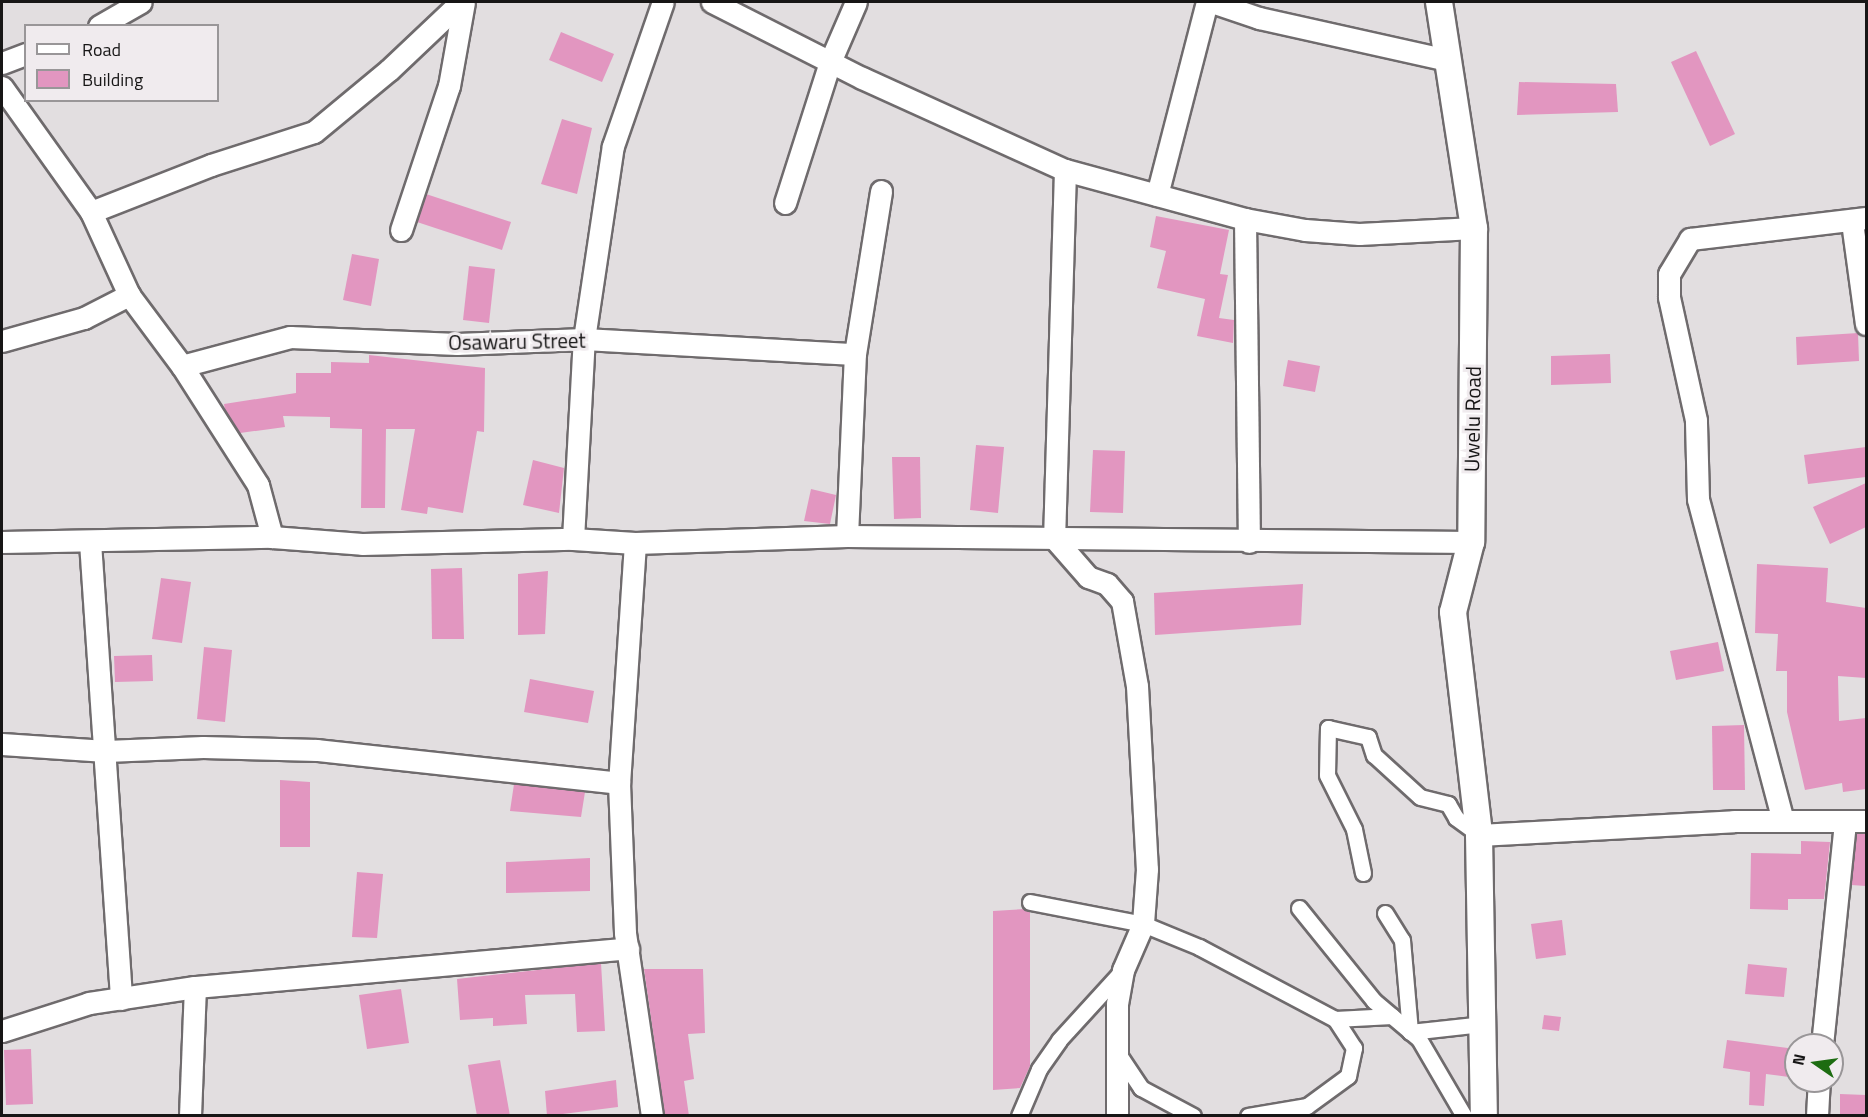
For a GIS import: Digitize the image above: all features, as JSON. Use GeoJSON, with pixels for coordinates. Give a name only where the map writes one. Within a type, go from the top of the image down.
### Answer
{"type":"FeatureCollection","features":[{"type":"Feature","properties":{"kind":"street"},"geometry":{"type":"LineString","coordinates":[[102,24],[141,2]]}},
{"type":"Feature","properties":{"kind":"street"},"geometry":{"type":"LineString","coordinates":[[91,212],[212,165],[314,132],[389,70],[462,2]]}},
{"type":"Feature","properties":{"kind":"street"},"geometry":{"type":"LineString","coordinates":[[401,230],[449,86],[462,2]]}},
{"type":"Feature","properties":{"kind":"street"},"geometry":{"type":"LineString","coordinates":[[573,539],[584,339],[613,146],[663,2]]}},
{"type":"Feature","properties":{"kind":"street"},"geometry":{"type":"LineString","coordinates":[[712,2],[830,62],[1065,170],[1245,219],[1359,234],[1474,228]]}},
{"type":"Feature","properties":{"kind":"street"},"geometry":{"type":"LineString","coordinates":[[785,203],[830,62],[856,2]]}},
{"type":"Feature","properties":{"kind":"street"},"geometry":{"type":"LineString","coordinates":[[1157,195],[1207,2]]}},
{"type":"Feature","properties":{"kind":"street"},"geometry":{"type":"LineString","coordinates":[[1212,2],[1259,18],[1447,60]]}},
{"type":"Feature","properties":{"kind":"street","name":"Uwelu Road"},"geometry":{"type":"LineString","coordinates":[[1439,2],[1474,228],[1471,542],[1453,612],[1479,835],[1484,1116]]}},
{"type":"Feature","properties":{"kind":"street"},"geometry":{"type":"LineString","coordinates":[[2,63],[24,55]]}},
{"type":"Feature","properties":{"kind":"street"},"geometry":{"type":"LineString","coordinates":[[2,87],[91,212],[129,295],[182,366],[258,485],[272,537]]}},
{"type":"Feature","properties":{"kind":"street"},"geometry":{"type":"LineString","coordinates":[[1065,170],[1054,538],[1088,577],[1107,584],[1122,601],[1137,686],[1147,868],[1143,924],[1123,970],[1116,1002],[1116,1116]]}},
{"type":"Feature","properties":{"kind":"street"},"geometry":{"type":"LineString","coordinates":[[847,536],[855,354],[881,191]]}},
{"type":"Feature","properties":{"kind":"street"},"geometry":{"type":"LineString","coordinates":[[1245,219],[1249,542]]}},
{"type":"Feature","properties":{"kind":"street"},"geometry":{"type":"LineString","coordinates":[[1783,821],[1698,499],[1696,420],[1669,297],[1669,274],[1690,239],[1859,220],[1866,324]]}},
{"type":"Feature","properties":{"kind":"street"},"geometry":{"type":"LineString","coordinates":[[2,341],[84,318],[129,295]]}},
{"type":"Feature","properties":{"kind":"street","name":"Osawaru Street"},"geometry":{"type":"LineString","coordinates":[[182,366],[290,337],[457,344],[584,339],[855,354]]}},
{"type":"Feature","properties":{"kind":"street"},"geometry":{"type":"LineString","coordinates":[[2,542],[272,537],[362,544],[573,539],[635,543],[847,536],[1249,542],[1471,542]]}},
{"type":"Feature","properties":{"kind":"street"},"geometry":{"type":"LineString","coordinates":[[90,542],[106,751],[121,999]]}},
{"type":"Feature","properties":{"kind":"street"},"geometry":{"type":"LineString","coordinates":[[635,543],[619,783],[628,948],[652,1116]]}},
{"type":"Feature","properties":{"kind":"street"},"geometry":{"type":"LineString","coordinates":[[1363,873],[1354,830],[1327,775],[1328,728],[1368,737],[1374,755],[1419,797],[1448,804],[1456,818],[1479,835],[1783,821],[1866,821]]}},
{"type":"Feature","properties":{"kind":"street"},"geometry":{"type":"LineString","coordinates":[[2,744],[106,751],[203,747],[317,750],[619,783]]}},
{"type":"Feature","properties":{"kind":"street"},"geometry":{"type":"LineString","coordinates":[[1823,1033],[1845,821]]}},
{"type":"Feature","properties":{"kind":"street"},"geometry":{"type":"LineString","coordinates":[[1030,902],[1143,924],[1199,947],[1335,1019],[1354,1048],[1348,1076],[1307,1107],[1248,1116]]}},
{"type":"Feature","properties":{"kind":"street"},"geometry":{"type":"LineString","coordinates":[[1299,908],[1374,1001],[1419,1039],[1464,1116]]}},
{"type":"Feature","properties":{"kind":"street"},"geometry":{"type":"LineString","coordinates":[[1385,913],[1402,940],[1410,1032]]}},
{"type":"Feature","properties":{"kind":"street"},"geometry":{"type":"LineString","coordinates":[[2,1031],[89,1003],[195,987],[628,948]]}},
{"type":"Feature","properties":{"kind":"street"},"geometry":{"type":"LineString","coordinates":[[1019,1116],[1039,1069],[1059,1040],[1123,970]]}},
{"type":"Feature","properties":{"kind":"street"},"geometry":{"type":"LineString","coordinates":[[190,1116],[195,987]]}},
{"type":"Feature","properties":{"kind":"street"},"geometry":{"type":"LineString","coordinates":[[1335,1019],[1392,1016]]}},
{"type":"Feature","properties":{"kind":"street"},"geometry":{"type":"LineString","coordinates":[[1410,1032],[1482,1024]]}},
{"type":"Feature","properties":{"kind":"street"},"geometry":{"type":"LineString","coordinates":[[1117,1052],[1141,1088],[1193,1116]]}},
{"type":"Feature","properties":{"kind":"street"},"geometry":{"type":"LineString","coordinates":[[1817,1116],[1819,1093]]}},
{"type":"Feature","properties":{"kind":"building"},"geometry":{"type":"Polygon","coordinates":[[[561,32],[614,54],[602,82],[549,60],[561,32]]]}},
{"type":"Feature","properties":{"kind":"building"},"geometry":{"type":"Polygon","coordinates":[[[1696,51],[1735,134],[1710,146],[1671,62],[1696,51]]]}},
{"type":"Feature","properties":{"kind":"building"},"geometry":{"type":"Polygon","coordinates":[[[1519,82],[1616,84],[1618,112],[1517,115],[1519,82]]]}},
{"type":"Feature","properties":{"kind":"building"},"geometry":{"type":"Polygon","coordinates":[[[562,119],[592,128],[577,194],[541,184],[562,119]]]}},
{"type":"Feature","properties":{"kind":"building"},"geometry":{"type":"Polygon","coordinates":[[[426,194],[511,222],[502,250],[417,222],[426,194]]]}},
{"type":"Feature","properties":{"kind":"building"},"geometry":{"type":"Polygon","coordinates":[[[1156,216],[1229,230],[1220,274],[1228,275],[1219,318],[1234,320],[1233,343],[1197,336],[1205,299],[1157,288],[1166,251],[1150,247],[1156,216]]]}},
{"type":"Feature","properties":{"kind":"building"},"geometry":{"type":"Polygon","coordinates":[[[352,254],[379,259],[371,306],[343,300],[352,254]]]}},
{"type":"Feature","properties":{"kind":"building"},"geometry":{"type":"Polygon","coordinates":[[[469,266],[495,269],[489,323],[463,320],[469,266]]]}},
{"type":"Feature","properties":{"kind":"building"},"geometry":{"type":"Polygon","coordinates":[[[1858,333],[1859,361],[1797,365],[1796,337],[1858,333]]]}},
{"type":"Feature","properties":{"kind":"building"},"geometry":{"type":"Polygon","coordinates":[[[1610,354],[1611,383],[1551,385],[1551,356],[1610,354]]]}},
{"type":"Feature","properties":{"kind":"building"},"geometry":{"type":"Polygon","coordinates":[[[369,355],[485,368],[484,432],[477,431],[463,513],[428,507],[427,514],[401,510],[415,429],[386,429],[385,508],[361,508],[362,429],[330,428],[330,417],[283,416],[285,427],[240,433],[225,410],[224,404],[296,393],[296,373],[331,373],[331,362],[369,363],[369,355]]]}},
{"type":"Feature","properties":{"kind":"building"},"geometry":{"type":"Polygon","coordinates":[[[1288,360],[1320,366],[1315,392],[1283,386],[1288,360]]]}},
{"type":"Feature","properties":{"kind":"building"},"geometry":{"type":"Polygon","coordinates":[[[976,445],[1004,447],[998,513],[970,510],[976,445]]]}},
{"type":"Feature","properties":{"kind":"building"},"geometry":{"type":"Polygon","coordinates":[[[1866,447],[1866,477],[1808,484],[1804,455],[1866,447]]]}},
{"type":"Feature","properties":{"kind":"building"},"geometry":{"type":"Polygon","coordinates":[[[1093,450],[1125,451],[1123,513],[1090,512],[1093,450]]]}},
{"type":"Feature","properties":{"kind":"building"},"geometry":{"type":"Polygon","coordinates":[[[892,457],[920,457],[921,518],[894,519],[892,457]]]}},
{"type":"Feature","properties":{"kind":"building"},"geometry":{"type":"Polygon","coordinates":[[[533,460],[564,468],[559,513],[523,505],[533,460]]]}},
{"type":"Feature","properties":{"kind":"building"},"geometry":{"type":"Polygon","coordinates":[[[1866,483],[1866,527],[1830,544],[1813,507],[1866,483]]]}},
{"type":"Feature","properties":{"kind":"building"},"geometry":{"type":"Polygon","coordinates":[[[811,489],[836,495],[830,524],[804,521],[811,489]]]}},
{"type":"Feature","properties":{"kind":"building"},"geometry":{"type":"Polygon","coordinates":[[[1757,564],[1828,568],[1826,602],[1866,608],[1866,678],[1838,676],[1839,721],[1866,718],[1866,789],[1843,792],[1842,783],[1805,790],[1787,712],[1787,671],[1776,671],[1778,634],[1755,633],[1757,564]]]}},
{"type":"Feature","properties":{"kind":"building"},"geometry":{"type":"Polygon","coordinates":[[[462,568],[464,639],[432,639],[431,569],[462,568]]]}},
{"type":"Feature","properties":{"kind":"building"},"geometry":{"type":"Polygon","coordinates":[[[548,571],[545,634],[518,635],[518,574],[548,571]]]}},
{"type":"Feature","properties":{"kind":"building"},"geometry":{"type":"Polygon","coordinates":[[[161,578],[191,582],[182,643],[152,639],[161,578]]]}},
{"type":"Feature","properties":{"kind":"building"},"geometry":{"type":"Polygon","coordinates":[[[1303,584],[1301,625],[1155,635],[1154,593],[1303,584]]]}},
{"type":"Feature","properties":{"kind":"building"},"geometry":{"type":"Polygon","coordinates":[[[1718,642],[1724,671],[1676,680],[1670,651],[1718,642]]]}},
{"type":"Feature","properties":{"kind":"building"},"geometry":{"type":"Polygon","coordinates":[[[204,647],[232,650],[225,722],[197,719],[204,647]]]}},
{"type":"Feature","properties":{"kind":"building"},"geometry":{"type":"Polygon","coordinates":[[[152,655],[153,681],[115,682],[114,656],[152,655]]]}},
{"type":"Feature","properties":{"kind":"building"},"geometry":{"type":"Polygon","coordinates":[[[530,679],[594,691],[588,723],[524,712],[530,679]]]}},
{"type":"Feature","properties":{"kind":"building"},"geometry":{"type":"Polygon","coordinates":[[[1744,725],[1745,790],[1713,790],[1712,726],[1744,725]]]}},
{"type":"Feature","properties":{"kind":"building"},"geometry":{"type":"Polygon","coordinates":[[[280,780],[310,782],[310,847],[280,847],[280,780]]]}},
{"type":"Feature","properties":{"kind":"building"},"geometry":{"type":"Polygon","coordinates":[[[514,784],[585,792],[581,817],[510,811],[514,784]]]}},
{"type":"Feature","properties":{"kind":"building"},"geometry":{"type":"Polygon","coordinates":[[[1857,834],[1866,834],[1866,886],[1851,885],[1857,834]]]}},
{"type":"Feature","properties":{"kind":"building"},"geometry":{"type":"Polygon","coordinates":[[[1801,841],[1830,842],[1824,899],[1788,899],[1788,910],[1750,909],[1751,853],[1801,854],[1801,841]]]}},
{"type":"Feature","properties":{"kind":"building"},"geometry":{"type":"Polygon","coordinates":[[[590,858],[590,891],[506,893],[506,862],[590,858]]]}},
{"type":"Feature","properties":{"kind":"building"},"geometry":{"type":"Polygon","coordinates":[[[357,872],[383,874],[377,938],[352,937],[357,872]]]}},
{"type":"Feature","properties":{"kind":"building"},"geometry":{"type":"Polygon","coordinates":[[[1024,909],[1030,912],[1030,1066],[1020,1088],[993,1090],[993,911],[1024,909]]]}},
{"type":"Feature","properties":{"kind":"building"},"geometry":{"type":"Polygon","coordinates":[[[1562,920],[1566,955],[1536,959],[1531,924],[1562,920]]]}},
{"type":"Feature","properties":{"kind":"building"},"geometry":{"type":"Polygon","coordinates":[[[601,963],[605,1031],[577,1032],[575,994],[525,995],[527,1024],[493,1026],[493,1018],[460,1020],[457,979],[601,963]]]}},
{"type":"Feature","properties":{"kind":"building"},"geometry":{"type":"Polygon","coordinates":[[[1748,964],[1787,968],[1784,997],[1745,994],[1748,964]]]}},
{"type":"Feature","properties":{"kind":"building"},"geometry":{"type":"Polygon","coordinates":[[[644,969],[703,969],[705,1033],[688,1034],[694,1079],[684,1081],[689,1116],[665,1116],[644,969]]]}},
{"type":"Feature","properties":{"kind":"building"},"geometry":{"type":"Polygon","coordinates":[[[401,989],[409,1043],[367,1049],[359,995],[401,989]]]}},
{"type":"Feature","properties":{"kind":"building"},"geometry":{"type":"Polygon","coordinates":[[[1544,1015],[1561,1017],[1559,1031],[1542,1029],[1544,1015]]]}},
{"type":"Feature","properties":{"kind":"building"},"geometry":{"type":"Polygon","coordinates":[[[1727,1040],[1784,1047],[1784,1076],[1766,1074],[1764,1106],[1749,1105],[1750,1072],[1723,1068],[1727,1040]]]}},
{"type":"Feature","properties":{"kind":"building"},"geometry":{"type":"Polygon","coordinates":[[[31,1049],[33,1104],[6,1105],[4,1050],[31,1049]]]}},
{"type":"Feature","properties":{"kind":"building"},"geometry":{"type":"Polygon","coordinates":[[[500,1060],[510,1116],[477,1116],[468,1065],[500,1060]]]}},
{"type":"Feature","properties":{"kind":"building"},"geometry":{"type":"Polygon","coordinates":[[[616,1080],[618,1107],[547,1116],[545,1091],[616,1080]]]}},
{"type":"Feature","properties":{"kind":"building"},"geometry":{"type":"Polygon","coordinates":[[[1840,1094],[1866,1095],[1866,1116],[1840,1116],[1840,1094]]]}}]}
